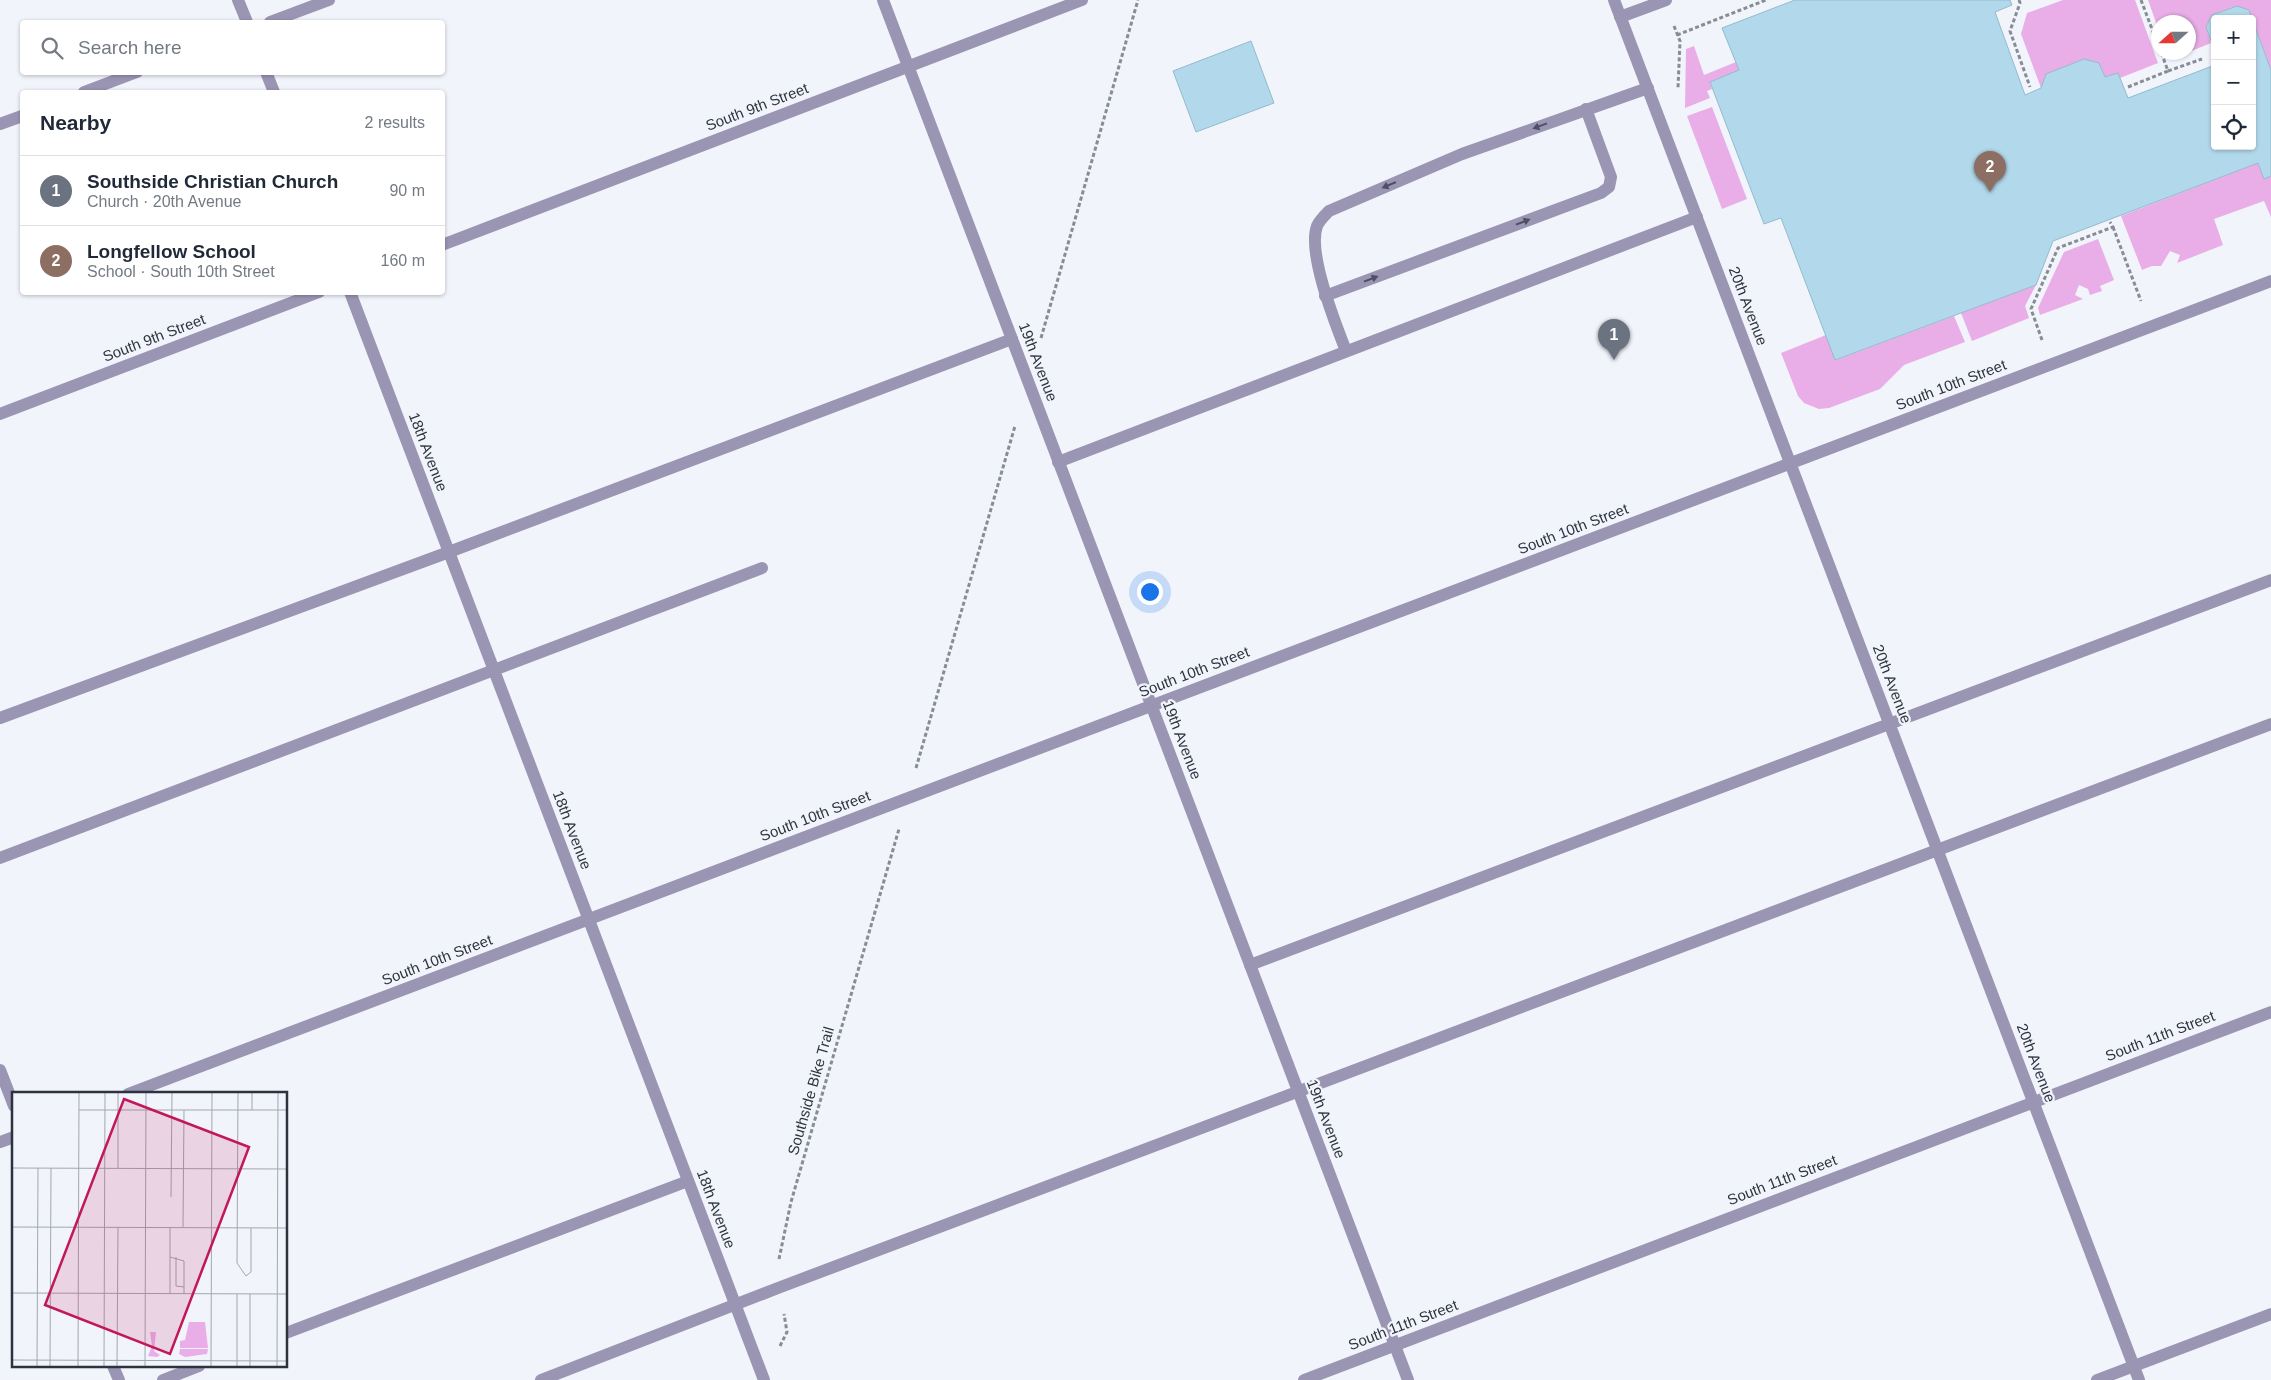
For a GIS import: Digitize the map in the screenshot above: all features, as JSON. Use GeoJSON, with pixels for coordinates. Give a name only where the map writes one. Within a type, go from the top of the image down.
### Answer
{"type":"FeatureCollection","features":[{"type":"Feature","properties":{"kind":"street"},"geometry":{"type":"LineString","coordinates":[[238,0],[246,20]]}},
{"type":"Feature","properties":{"kind":"street"},"geometry":{"type":"LineString","coordinates":[[275,20],[329,0]]}},
{"type":"Feature","properties":{"kind":"street","name":"19th Avenue"},"geometry":{"type":"LineString","coordinates":[[883,0],[1408,1380]]}},
{"type":"Feature","properties":{"kind":"street","name":"South 9th Street"},"geometry":{"type":"LineString","coordinates":[[445,244],[1082,0]]}},
{"type":"Feature","properties":{"kind":"street","name":"20th Avenue"},"geometry":{"type":"LineString","coordinates":[[1614,0],[2139,1380]]}},
{"type":"Feature","properties":{"kind":"street"},"geometry":{"type":"LineString","coordinates":[[1620,17],[1666,0]]}},
{"type":"Feature","properties":{"kind":"street"},"geometry":{"type":"LineString","coordinates":[[89,90],[129,75]]}},
{"type":"Feature","properties":{"kind":"street"},"geometry":{"type":"LineString","coordinates":[[267,75],[273,90]]}},
{"type":"Feature","properties":{"kind":"street"},"geometry":{"type":"LineString","coordinates":[[1346,351],[1325,296],[1315,242],[1317,226],[1328,211],[1462,154],[1648,88]]}},
{"type":"Feature","properties":{"kind":"street"},"geometry":{"type":"LineString","coordinates":[[1325,296],[1601,193],[1609,187],[1611,177],[1586,109]]}},
{"type":"Feature","properties":{"kind":"street"},"geometry":{"type":"LineString","coordinates":[[0,124],[20,117]]}},
{"type":"Feature","properties":{"kind":"street"},"geometry":{"type":"LineString","coordinates":[[1058,462],[1697,217]]}},
{"type":"Feature","properties":{"kind":"street","name":"South 10th Street"},"geometry":{"type":"LineString","coordinates":[[133,1092],[2271,281]]}},
{"type":"Feature","properties":{"kind":"street","name":"South 9th Street"},"geometry":{"type":"LineString","coordinates":[[0,414],[311,295]]}},
{"type":"Feature","properties":{"kind":"street","name":"18th Avenue"},"geometry":{"type":"LineString","coordinates":[[351,295],[764,1380]]}},
{"type":"Feature","properties":{"kind":"street"},"geometry":{"type":"LineString","coordinates":[[0,718],[449,552],[1012,339]]}},
{"type":"Feature","properties":{"kind":"street"},"geometry":{"type":"LineString","coordinates":[[0,858],[494,672],[762,568]]}},
{"type":"Feature","properties":{"kind":"street"},"geometry":{"type":"LineString","coordinates":[[1250,965],[2271,580]]}},
{"type":"Feature","properties":{"kind":"street"},"geometry":{"type":"LineString","coordinates":[[541,1380],[778,1288],[2271,724]]}},
{"type":"Feature","properties":{"kind":"street","name":"South 11th Street"},"geometry":{"type":"LineString","coordinates":[[1304,1380],[2271,1012]]}},
{"type":"Feature","properties":{"kind":"street"},"geometry":{"type":"LineString","coordinates":[[0,1070],[12,1101]]}},
{"type":"Feature","properties":{"kind":"street"},"geometry":{"type":"LineString","coordinates":[[0,1142],[12,1138]]}},
{"type":"Feature","properties":{"kind":"street"},"geometry":{"type":"LineString","coordinates":[[288,1332],[688,1181]]}},
{"type":"Feature","properties":{"kind":"street"},"geometry":{"type":"LineString","coordinates":[[2097,1380],[2271,1314]]}},
{"type":"Feature","properties":{"kind":"street"},"geometry":{"type":"LineString","coordinates":[[114,1368],[119,1380]]}},
{"type":"Feature","properties":{"kind":"street"},"geometry":{"type":"LineString","coordinates":[[163,1380],[194,1368]]}},
{"type":"Feature","properties":{"kind":"path"},"geometry":{"type":"LineString","coordinates":[[1677,35],[1766,0]]}},
{"type":"Feature","properties":{"kind":"path"},"geometry":{"type":"LineString","coordinates":[[2019,0],[2020,2],[2010,31],[2030,87]]}},
{"type":"Feature","properties":{"kind":"path"},"geometry":{"type":"LineString","coordinates":[[2141,0],[2151,26]]}},
{"type":"Feature","properties":{"kind":"path"},"geometry":{"type":"LineString","coordinates":[[1654,106],[1677,97],[1680,41]]}},
{"type":"Feature","properties":{"kind":"path"},"geometry":{"type":"LineString","coordinates":[[2128,86],[2202,59]]}},
{"type":"Feature","properties":{"kind":"path"},"geometry":{"type":"LineString","coordinates":[[2164,60],[2168,71]]}},
{"type":"Feature","properties":{"kind":"path"},"geometry":{"type":"LineString","coordinates":[[2110,222],[2151,326]]}},
{"type":"Feature","properties":{"kind":"path"},"geometry":{"type":"LineString","coordinates":[[2052,364],[2030,309],[2058,248],[2113,227]]}},
{"type":"Feature","properties":{"kind":"path","name":"Southside Bike Trail"},"geometry":{"type":"LineString","coordinates":[[759,1367],[781,1345],[787,1332],[778,1288],[779,1252],[791,1202],[908,798]]}},
{"type":"Feature","properties":{"kind":"shaded area"},"geometry":{"type":"Polygon","coordinates":[[[2063,0],[2135,0],[2151,44],[2151,60],[2157,60],[2158,63],[2120,78],[2118,73],[2105,77],[2099,63],[2084,59],[2046,74],[2041,88],[2021,34],[2027,13],[2063,0]]]}},
{"type":"Feature","properties":{"kind":"shaded area"},"geometry":{"type":"Polygon","coordinates":[[[2148,0],[2271,0],[2271,70],[2256,29],[2256,15],[2251,15],[2249,10],[2236,6],[2211,15],[2206,27],[2211,43],[2196,49],[2196,15],[2153,15],[2148,0]]]}},
{"type":"Feature","properties":{"kind":"shaded area"},"geometry":{"type":"Polygon","coordinates":[[[1694,46],[1704,75],[1736,62],[1739,70],[1710,82],[1712,89],[1707,91],[1710,98],[1685,108],[1686,49],[1694,46]]]}},
{"type":"Feature","properties":{"kind":"shaded area"},"geometry":{"type":"Polygon","coordinates":[[[1712,107],[1747,199],[1722,209],[1687,116],[1712,107]]]}},
{"type":"Feature","properties":{"kind":"shaded area"},"geometry":{"type":"Polygon","coordinates":[[[2258,163],[2264,179],[2271,176],[2271,217],[2264,201],[2214,219],[2223,245],[2177,263],[2180,255],[2170,251],[2161,266],[2152,266],[2142,270],[2121,216],[2258,163]]]}},
{"type":"Feature","properties":{"kind":"shaded area"},"geometry":{"type":"Polygon","coordinates":[[[2098,239],[2114,280],[2100,286],[2102,291],[2090,295],[2088,289],[2079,285],[2075,295],[2083,299],[2040,315],[2038,308],[2064,252],[2098,239]]]}},
{"type":"Feature","properties":{"kind":"shaded area"},"geometry":{"type":"Polygon","coordinates":[[[2036,285],[2025,306],[2029,318],[1972,341],[1961,313],[2036,285]]]}},
{"type":"Feature","properties":{"kind":"shaded area"},"geometry":{"type":"Polygon","coordinates":[[[1954,316],[1965,342],[1904,365],[1880,389],[1829,408],[1819,409],[1804,403],[1798,396],[1781,353],[1826,335],[1836,360],[1954,316]]]}},
{"type":"Feature","properties":{"kind":"building"},"geometry":{"type":"Polygon","coordinates":[[[1795,0],[2010,0],[2012,5],[1995,12],[2025,95],[2041,88],[2046,74],[2084,59],[2099,63],[2105,77],[2118,73],[2128,98],[2211,67],[2211,150],[2256,150],[2256,30],[2271,70],[2271,176],[2264,179],[2258,163],[2053,241],[2036,285],[1835,360],[1781,218],[1764,224],[1710,82],[1739,70],[1722,28],[1795,0]]]}},
{"type":"Feature","properties":{"kind":"building"},"geometry":{"type":"Polygon","coordinates":[[[2237,6],[2249,10],[2251,15],[2212,15],[2237,6]]]}},
{"type":"Feature","properties":{"kind":"building"},"geometry":{"type":"Polygon","coordinates":[[[2211,17],[2211,41],[2206,27],[2211,17]]]}},
{"type":"Feature","properties":{"kind":"building"},"geometry":{"type":"Polygon","coordinates":[[[1251,41],[1274,103],[1196,132],[1173,71],[1251,41]]]}},
{"type":"Feature","properties":{"kind":"place","name":"Longfellow School"},"geometry":{"type":"Point","coordinates":[1990,192]}},
{"type":"Feature","properties":{"kind":"place","name":"Southside Christian Church"},"geometry":{"type":"Point","coordinates":[1614,360]}}]}
